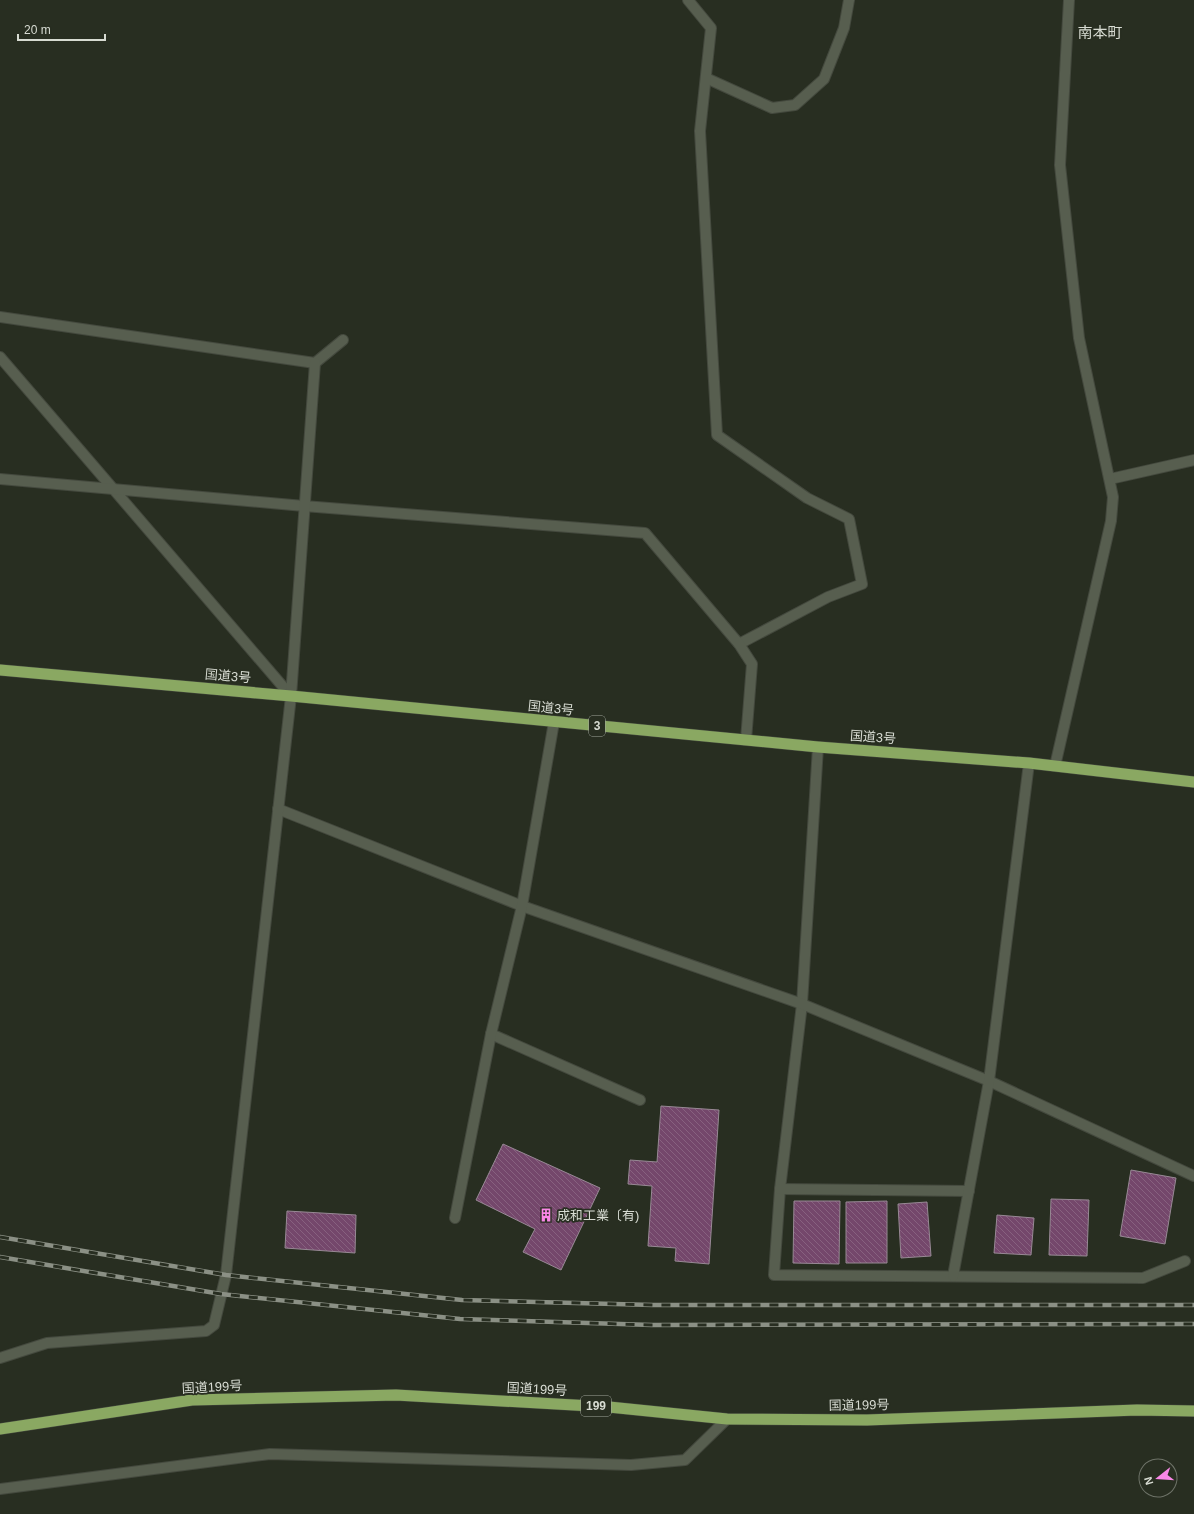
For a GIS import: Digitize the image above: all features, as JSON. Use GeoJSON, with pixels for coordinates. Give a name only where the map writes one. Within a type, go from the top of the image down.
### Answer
{"type":"FeatureCollection","features":[{"type":"Feature","properties":{"kind":"highway","name":"国道3号"},"geometry":{"type":"LineString","coordinates":[[0,670],[291,696],[818,747],[1055,766],[1194,782]]}},
{"type":"Feature","properties":{"kind":"highway","name":"国道199号"},"geometry":{"type":"LineString","coordinates":[[0,1429],[192,1400],[396,1395],[609,1407],[727,1419],[867,1420],[1138,1410],[1194,1411]]}},
{"type":"Feature","properties":{"kind":"street"},"geometry":{"type":"LineString","coordinates":[[688,0],[712,28],[700,131],[717,435],[807,498],[849,519],[862,584],[828,597],[738,644]]}},
{"type":"Feature","properties":{"kind":"street"},"geometry":{"type":"LineString","coordinates":[[706,78],[772,108],[795,105],[824,79],[844,28],[849,0]]}},
{"type":"Feature","properties":{"kind":"street"},"geometry":{"type":"LineString","coordinates":[[1055,766],[1111,521],[1113,497],[1079,338],[1060,165],[1069,0]]}},
{"type":"Feature","properties":{"kind":"street"},"geometry":{"type":"LineString","coordinates":[[0,317],[315,363],[344,340]]}},
{"type":"Feature","properties":{"kind":"street"},"geometry":{"type":"LineString","coordinates":[[0,357],[291,696]]}},
{"type":"Feature","properties":{"kind":"street"},"geometry":{"type":"LineString","coordinates":[[0,1358],[47,1343],[206,1331],[214,1325],[226,1275],[291,696],[315,363]]}},
{"type":"Feature","properties":{"kind":"street"},"geometry":{"type":"LineString","coordinates":[[1110,479],[1194,460]]}},
{"type":"Feature","properties":{"kind":"street"},"geometry":{"type":"LineString","coordinates":[[0,479],[304,506],[645,533],[738,644],[752,664],[746,740]]}},
{"type":"Feature","properties":{"kind":"street"},"geometry":{"type":"LineString","coordinates":[[454,1218],[491,1034],[522,906],[554,722]]}},
{"type":"Feature","properties":{"kind":"street"},"geometry":{"type":"LineString","coordinates":[[818,747],[802,1004],[780,1189],[774,1275],[1143,1278],[1185,1262]]}},
{"type":"Feature","properties":{"kind":"street"},"geometry":{"type":"LineString","coordinates":[[953,1276],[989,1081],[1029,764]]}},
{"type":"Feature","properties":{"kind":"street"},"geometry":{"type":"LineString","coordinates":[[278,809],[522,906],[802,1004],[989,1081],[1194,1176]]}},
{"type":"Feature","properties":{"kind":"street"},"geometry":{"type":"LineString","coordinates":[[491,1034],[640,1100]]}},
{"type":"Feature","properties":{"kind":"street"},"geometry":{"type":"LineString","coordinates":[[780,1189],[969,1191]]}},
{"type":"Feature","properties":{"kind":"street"},"geometry":{"type":"LineString","coordinates":[[0,1489],[270,1454],[631,1465],[685,1460],[727,1419]]}},
{"type":"Feature","properties":{"kind":"building"},"geometry":{"type":"Polygon","coordinates":[[[661,1106],[719,1110],[709,1264],[675,1261],[676,1248],[648,1246],[652,1186],[628,1184],[630,1160],[657,1162],[661,1106]]]}},
{"type":"Feature","properties":{"kind":"building","name":"成和工業〔有)"},"geometry":{"type":"Polygon","coordinates":[[[503,1144],[600,1188],[561,1270],[523,1252],[535,1229],[476,1200],[503,1144]]]}},
{"type":"Feature","properties":{"kind":"building"},"geometry":{"type":"Polygon","coordinates":[[[1131,1170],[1176,1178],[1165,1244],[1120,1236],[1131,1170]]]}},
{"type":"Feature","properties":{"kind":"building"},"geometry":{"type":"Polygon","coordinates":[[[1051,1199],[1089,1200],[1087,1256],[1049,1255],[1051,1199]]]}},
{"type":"Feature","properties":{"kind":"building"},"geometry":{"type":"Polygon","coordinates":[[[794,1201],[840,1201],[839,1264],[793,1263],[794,1201]]]}},
{"type":"Feature","properties":{"kind":"building"},"geometry":{"type":"Polygon","coordinates":[[[887,1201],[887,1263],[846,1263],[846,1202],[887,1201]]]}},
{"type":"Feature","properties":{"kind":"building"},"geometry":{"type":"Polygon","coordinates":[[[927,1202],[931,1256],[901,1258],[898,1204],[927,1202]]]}},
{"type":"Feature","properties":{"kind":"building"},"geometry":{"type":"Polygon","coordinates":[[[287,1211],[356,1215],[355,1253],[285,1248],[287,1211]]]}},
{"type":"Feature","properties":{"kind":"building"},"geometry":{"type":"Polygon","coordinates":[[[997,1215],[1034,1218],[1031,1255],[994,1253],[997,1215]]]}},
{"type":"Feature","properties":{"kind":"railway"},"geometry":{"type":"LineString","coordinates":[[0,1237],[226,1275],[462,1300],[653,1305],[1194,1305]]}},
{"type":"Feature","properties":{"kind":"railway"},"geometry":{"type":"LineString","coordinates":[[0,1257],[221,1294],[460,1319],[652,1325],[1194,1324]]}},
{"type":"Feature","properties":{"kind":"place","name":"成和工業〔有)"},"geometry":{"type":"Point","coordinates":[546,1215]}},
{"type":"Feature","properties":{"kind":"district","name":"南本町"},"geometry":{"type":"Point","coordinates":[1100,32]}}]}
